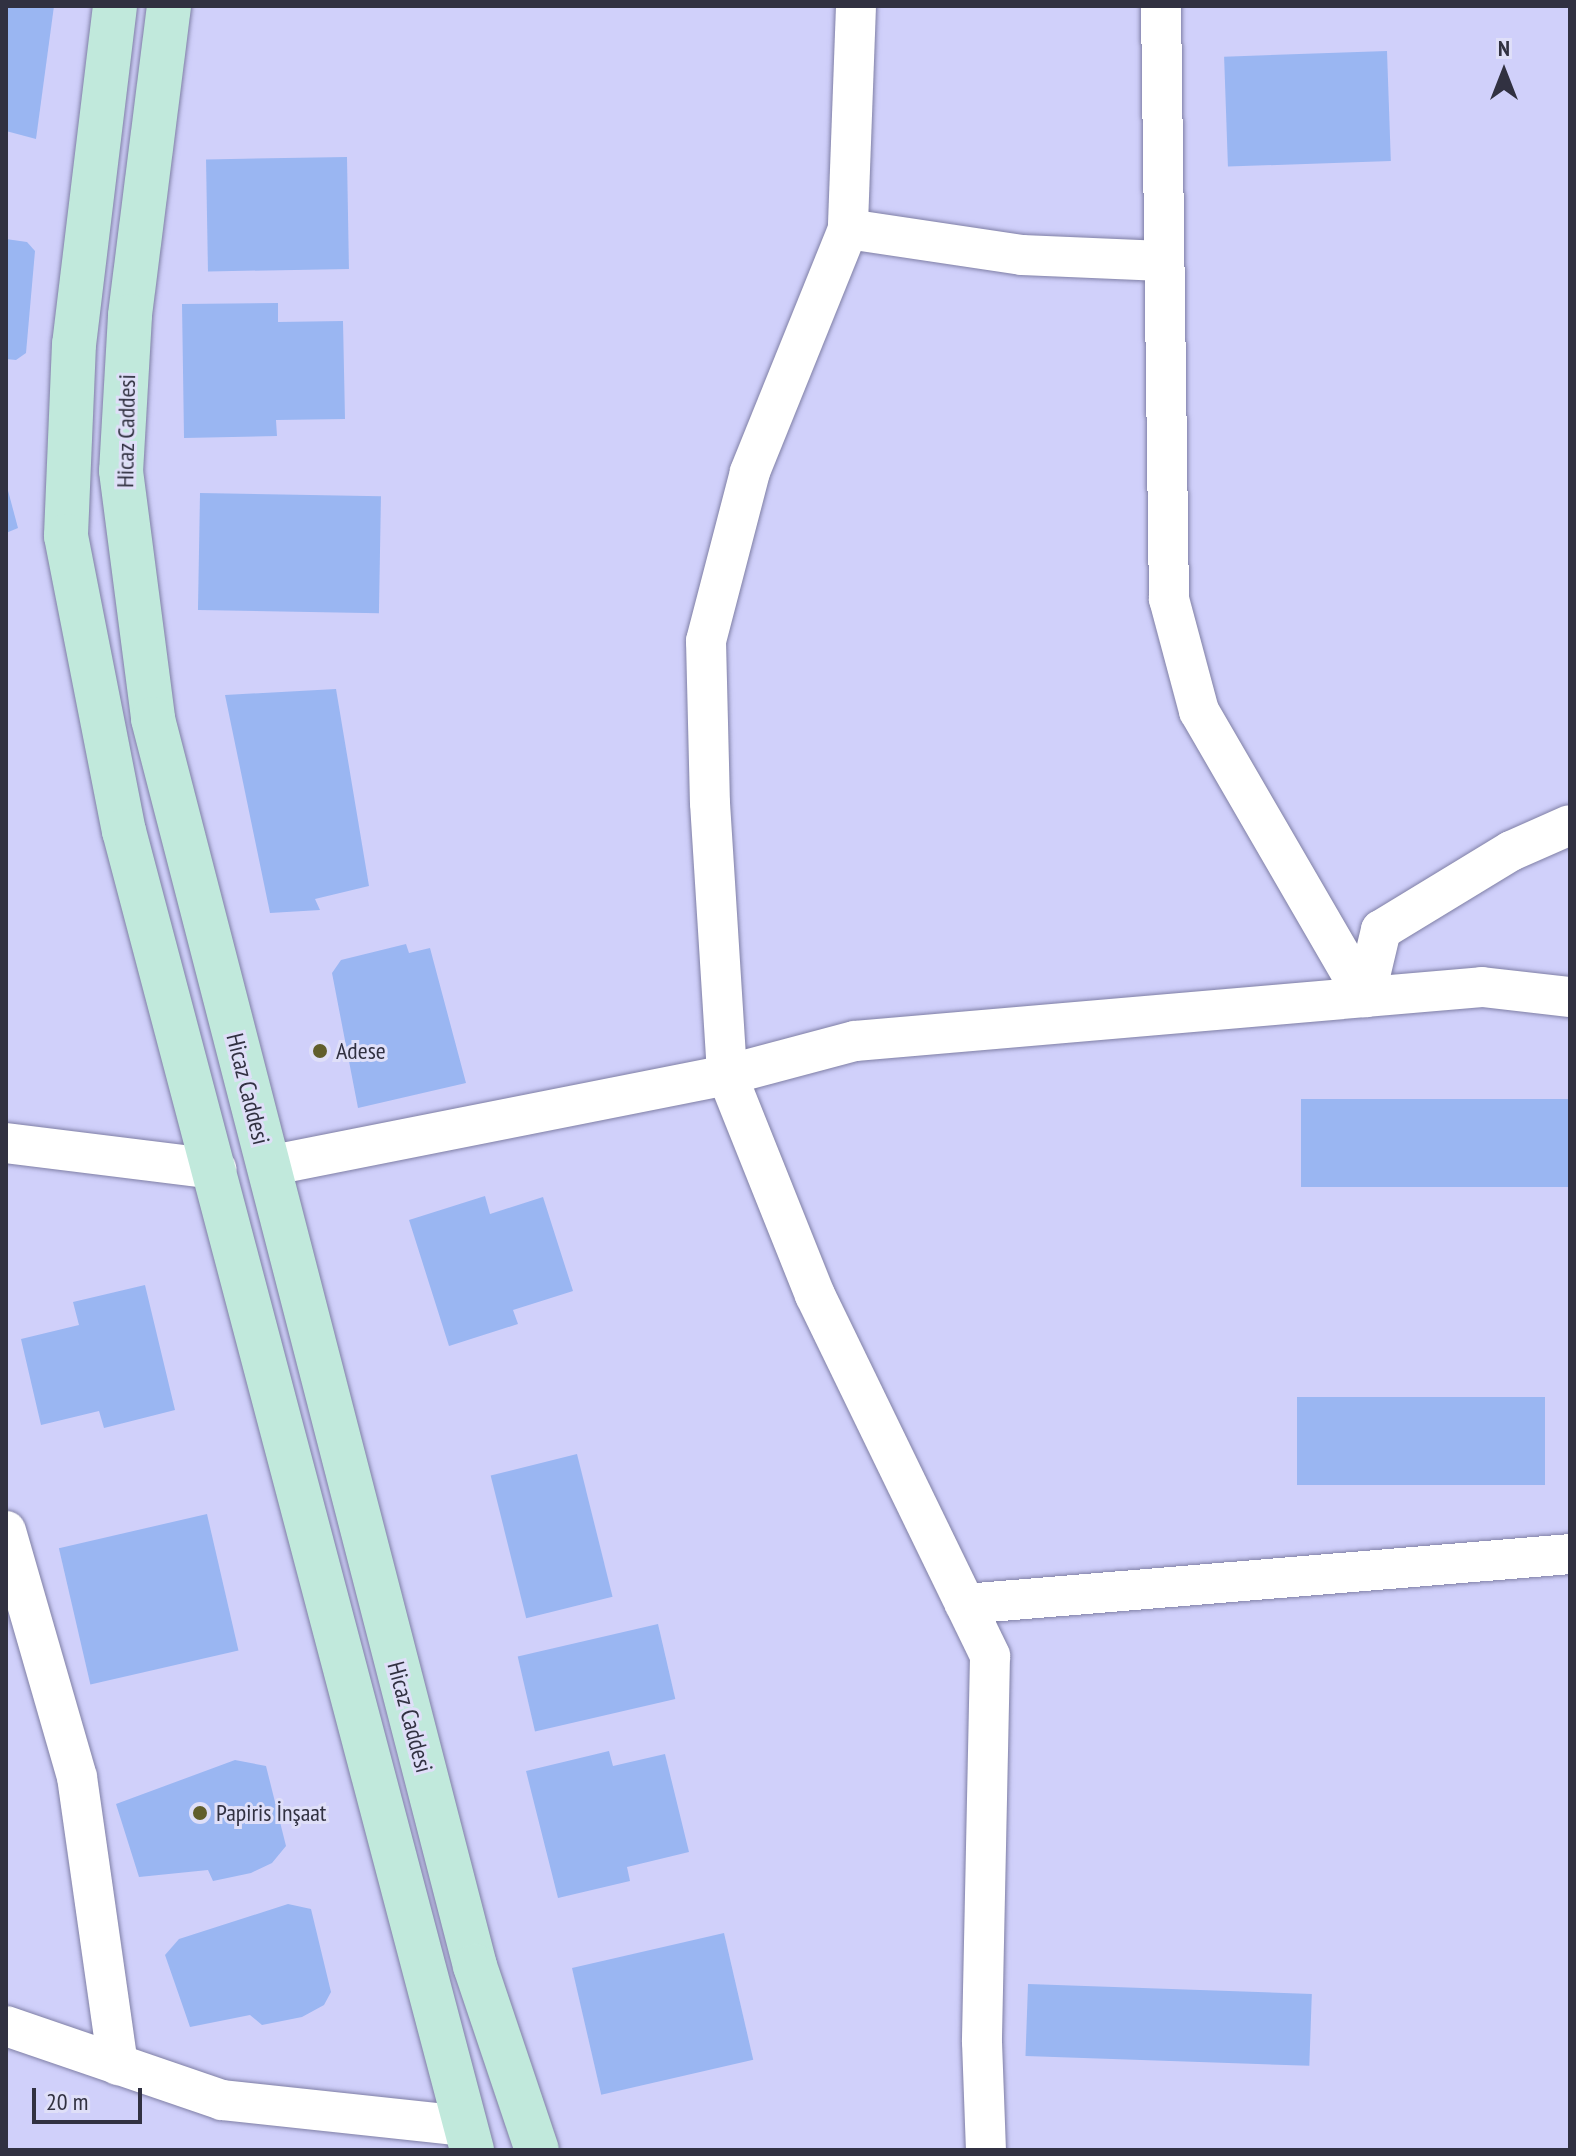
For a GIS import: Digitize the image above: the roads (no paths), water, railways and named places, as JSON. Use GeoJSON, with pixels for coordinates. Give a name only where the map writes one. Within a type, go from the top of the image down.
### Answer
{"type":"FeatureCollection","features":[{"type":"Feature","properties":{"kind":"main road","name":"Hicaz Caddesi"},"geometry":{"type":"LineString","coordinates":[[115,6],[74,344],[66,536],[124,831],[216,1169],[470,2138]]}},
{"type":"Feature","properties":{"kind":"main road","name":"Hicaz Caddesi"},"geometry":{"type":"LineString","coordinates":[[169,6],[130,316],[121,471],[153,719],[475,1966],[537,2150]]}},
{"type":"Feature","properties":{"kind":"street"},"geometry":{"type":"LineString","coordinates":[[856,6],[848,229],[750,472],[706,641],[710,803],[727,1075],[815,1295],[990,1656],[982,2042],[986,2150]]}},
{"type":"Feature","properties":{"kind":"street"},"geometry":{"type":"LineString","coordinates":[[1161,6],[1169,599],[1199,711],[1365,997]]}},
{"type":"Feature","properties":{"kind":"street"},"geometry":{"type":"LineString","coordinates":[[848,229],[1022,255],[1163,261]]}},
{"type":"Feature","properties":{"kind":"street"},"geometry":{"type":"LineString","coordinates":[[1365,997],[1381,930],[1511,851],[1570,825]]}},
{"type":"Feature","properties":{"kind":"street"},"geometry":{"type":"LineString","coordinates":[[268,1166],[727,1075],[855,1041],[1482,987],[1570,997]]}},
{"type":"Feature","properties":{"kind":"street"},"geometry":{"type":"LineString","coordinates":[[6,1143],[216,1169]]}},
{"type":"Feature","properties":{"kind":"street"},"geometry":{"type":"LineString","coordinates":[[6,1531],[16,1599],[77,1777],[118,2065]]}},
{"type":"Feature","properties":{"kind":"street"},"geometry":{"type":"LineString","coordinates":[[965,1604],[1570,1554]]}},
{"type":"Feature","properties":{"kind":"street"},"geometry":{"type":"LineString","coordinates":[[6,2026],[222,2100],[470,2138]]}},
{"type":"Feature","properties":{"kind":"place","name":"Adese"},"geometry":{"type":"Point","coordinates":[320,1051]}},
{"type":"Feature","properties":{"kind":"place","name":"Papiris İnşaat"},"geometry":{"type":"Point","coordinates":[200,1813]}}]}
